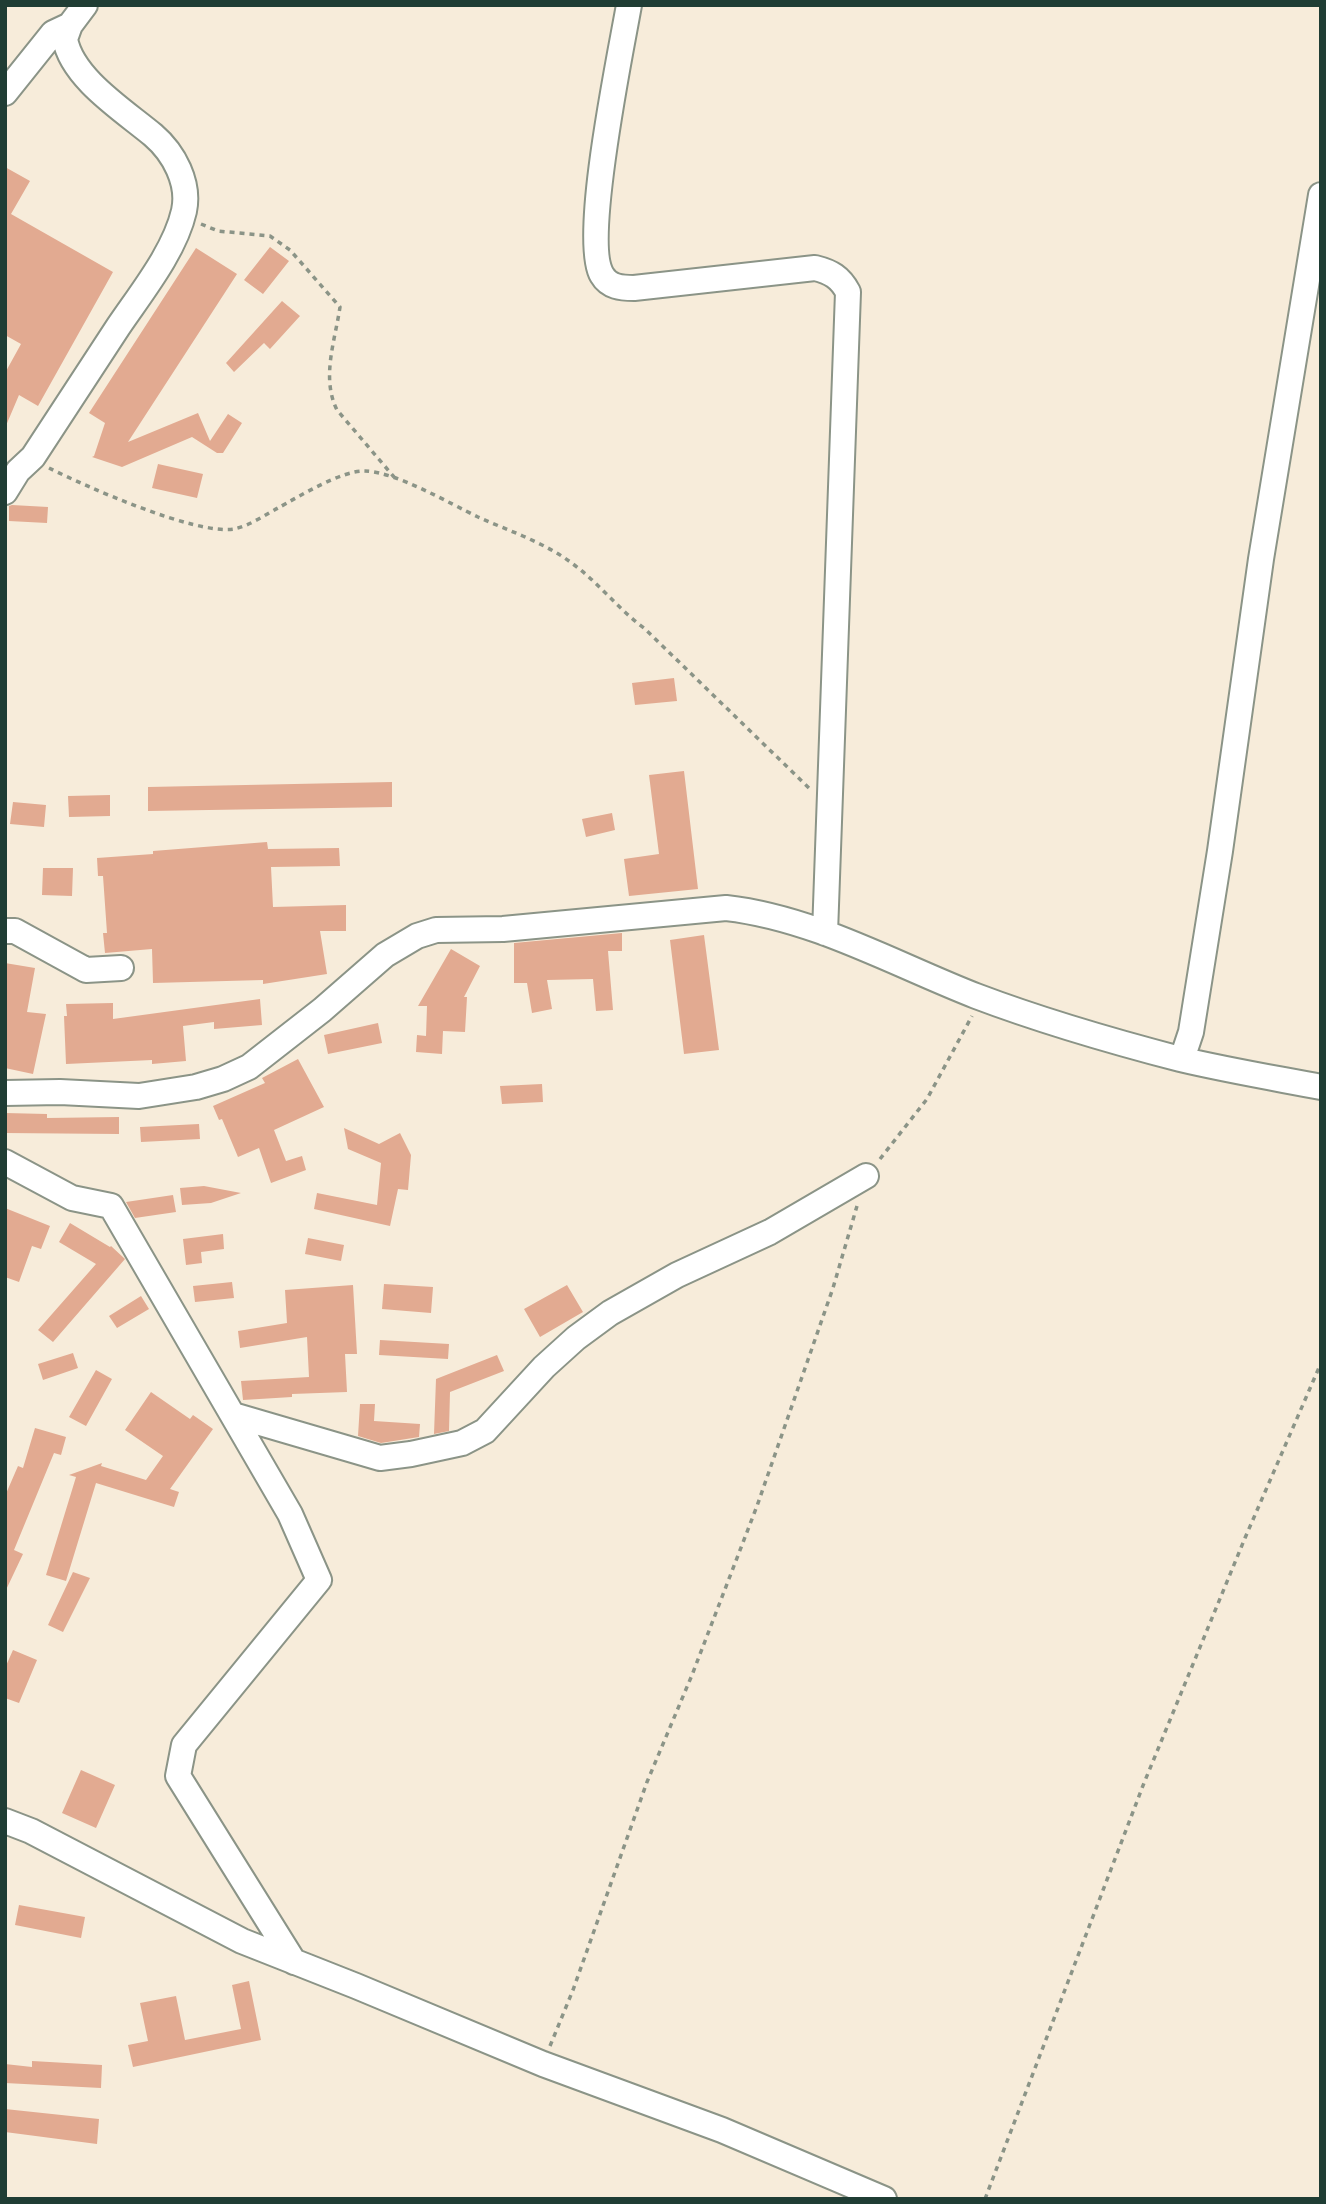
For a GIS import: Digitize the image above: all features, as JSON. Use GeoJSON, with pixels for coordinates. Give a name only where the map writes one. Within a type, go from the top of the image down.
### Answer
{"type":"FeatureCollection","features":[{"type":"Feature","properties":{"kind":"street"},"geometry":{"type":"LineString","coordinates":[[5,492],[19,465],[156,270],[177,233],[184,209],[184,191],[172,156],[73,63],[65,38],[85,5]]}},
{"type":"Feature","properties":{"kind":"street"},"geometry":{"type":"LineString","coordinates":[[629,5],[604,145],[596,243],[600,272],[608,283],[620,288],[634,288],[815,268],[829,272],[842,281],[848,292],[825,933]]}},
{"type":"Feature","properties":{"kind":"street"},"geometry":{"type":"LineString","coordinates":[[5,93],[53,33],[71,25]]}},
{"type":"Feature","properties":{"kind":"street"},"geometry":{"type":"LineString","coordinates":[[1182,1059],[1191,1032],[1220,851],[1261,559],[1321,195]]}},
{"type":"Feature","properties":{"kind":"street"},"geometry":{"type":"LineString","coordinates":[[5,1093],[60,1092],[139,1096],[196,1087],[223,1079],[260,1059],[349,988],[385,955],[417,936],[436,930],[503,929],[726,908],[758,912],[825,933],[982,998],[1076,1030],[1182,1059],[1321,1087]]}},
{"type":"Feature","properties":{"kind":"street"},"geometry":{"type":"LineString","coordinates":[[5,931],[15,931],[86,970],[121,968]]}},
{"type":"Feature","properties":{"kind":"street"},"geometry":{"type":"LineString","coordinates":[[5,1162],[72,1198],[111,1206],[290,1514],[319,1580],[184,1745],[178,1776],[294,1962]]}},
{"type":"Feature","properties":{"kind":"street"},"geometry":{"type":"LineString","coordinates":[[233,1415],[380,1458],[462,1443],[485,1431],[544,1367],[576,1338],[610,1313],[677,1275],[770,1232],[866,1175]]}},
{"type":"Feature","properties":{"kind":"street"},"geometry":{"type":"LineString","coordinates":[[5,1821],[31,1831],[242,1941],[542,2064],[722,2130],[884,2199]]}},
{"type":"Feature","properties":{"kind":"path"},"geometry":{"type":"LineString","coordinates":[[184,209],[195,222],[218,231],[270,236],[290,250],[332,296],[340,307],[330,364],[331,398],[394,478]]}},
{"type":"Feature","properties":{"kind":"path"},"geometry":{"type":"LineString","coordinates":[[19,465],[51,468],[101,491],[192,525],[213,529],[235,528],[318,486],[364,471],[394,478],[534,542],[572,563],[670,652],[816,795],[831,800]]}},
{"type":"Feature","properties":{"kind":"path"},"geometry":{"type":"LineString","coordinates":[[542,2064],[573,1990],[647,1782],[692,1675],[757,1506],[833,1288],[866,1175],[897,1140],[926,1098],[982,998]]}},
{"type":"Feature","properties":{"kind":"path"},"geometry":{"type":"LineString","coordinates":[[985,2199],[1144,1783],[1321,1363]]}},
{"type":"Feature","properties":{"kind":"building"},"geometry":{"type":"Polygon","coordinates":[[[5,167],[30,181],[11,214],[113,272],[38,406],[19,395],[5,428],[5,373],[21,344],[5,335],[5,167]]]}},
{"type":"Feature","properties":{"kind":"building"},"geometry":{"type":"Polygon","coordinates":[[[270,247],[289,261],[263,294],[244,280],[270,247]]]}},
{"type":"Feature","properties":{"kind":"building"},"geometry":{"type":"Polygon","coordinates":[[[196,248],[237,274],[128,442],[198,413],[210,441],[228,414],[242,423],[223,453],[217,453],[192,437],[122,467],[92,457],[105,423],[89,413],[196,248]]]}},
{"type":"Feature","properties":{"kind":"building"},"geometry":{"type":"Polygon","coordinates":[[[282,301],[300,316],[270,349],[264,343],[234,372],[226,363],[282,301]]]}},
{"type":"Feature","properties":{"kind":"building"},"geometry":{"type":"Polygon","coordinates":[[[158,464],[203,474],[197,498],[152,488],[158,464]]]}},
{"type":"Feature","properties":{"kind":"building"},"geometry":{"type":"Polygon","coordinates":[[[9,506],[48,507],[47,523],[9,521],[9,506]]]}},
{"type":"Feature","properties":{"kind":"building"},"geometry":{"type":"Polygon","coordinates":[[[674,678],[677,701],[635,705],[632,683],[674,678]]]}},
{"type":"Feature","properties":{"kind":"building"},"geometry":{"type":"Polygon","coordinates":[[[684,771],[698,889],[629,896],[624,859],[659,854],[649,775],[684,771]]]}},
{"type":"Feature","properties":{"kind":"building"},"geometry":{"type":"Polygon","coordinates":[[[392,782],[392,807],[148,811],[148,787],[392,782]]]}},
{"type":"Feature","properties":{"kind":"building"},"geometry":{"type":"Polygon","coordinates":[[[110,795],[110,816],[69,817],[68,796],[110,795]]]}},
{"type":"Feature","properties":{"kind":"building"},"geometry":{"type":"Polygon","coordinates":[[[13,802],[46,805],[44,827],[10,824],[13,802]]]}},
{"type":"Feature","properties":{"kind":"building"},"geometry":{"type":"Polygon","coordinates":[[[612,813],[615,830],[586,837],[582,819],[612,813]]]}},
{"type":"Feature","properties":{"kind":"building"},"geometry":{"type":"Polygon","coordinates":[[[267,842],[268,849],[339,848],[340,866],[271,867],[273,907],[346,905],[346,931],[320,931],[327,974],[263,984],[263,980],[153,983],[152,949],[105,953],[103,933],[107,933],[103,876],[98,876],[97,858],[267,842]]]}},
{"type":"Feature","properties":{"kind":"building"},"geometry":{"type":"Polygon","coordinates":[[[43,868],[73,868],[72,896],[42,895],[43,868]]]}},
{"type":"Feature","properties":{"kind":"building"},"geometry":{"type":"Polygon","coordinates":[[[622,933],[622,951],[608,951],[613,1010],[596,1011],[593,979],[547,980],[552,1009],[532,1013],[527,983],[514,983],[514,943],[622,933]]]}},
{"type":"Feature","properties":{"kind":"building"},"geometry":{"type":"Polygon","coordinates":[[[704,935],[719,1050],[684,1054],[670,940],[704,935]]]}},
{"type":"Feature","properties":{"kind":"building"},"geometry":{"type":"Polygon","coordinates":[[[451,949],[480,966],[464,997],[467,997],[465,1032],[443,1031],[442,1054],[416,1052],[417,1035],[426,1036],[427,1006],[418,1006],[451,949]]]}},
{"type":"Feature","properties":{"kind":"building"},"geometry":{"type":"Polygon","coordinates":[[[5,963],[35,968],[27,1012],[46,1014],[33,1074],[5,1068],[5,963]]]}},
{"type":"Feature","properties":{"kind":"building"},"geometry":{"type":"Polygon","coordinates":[[[260,999],[262,1025],[214,1029],[214,1022],[183,1026],[186,1061],[152,1064],[152,1060],[66,1064],[66,1004],[113,1003],[113,1019],[260,999]]]}},
{"type":"Feature","properties":{"kind":"building"},"geometry":{"type":"Polygon","coordinates":[[[378,1023],[382,1043],[328,1054],[324,1035],[378,1023]]]}},
{"type":"Feature","properties":{"kind":"building"},"geometry":{"type":"Polygon","coordinates":[[[298,1059],[324,1107],[274,1130],[286,1161],[302,1156],[306,1170],[271,1183],[259,1148],[238,1157],[222,1119],[219,1120],[213,1106],[265,1083],[262,1078],[298,1059]]]}},
{"type":"Feature","properties":{"kind":"building"},"geometry":{"type":"Polygon","coordinates":[[[542,1084],[543,1102],[502,1104],[500,1086],[542,1084]]]}},
{"type":"Feature","properties":{"kind":"building"},"geometry":{"type":"Polygon","coordinates":[[[5,1113],[47,1114],[47,1118],[119,1117],[119,1134],[5,1133],[5,1113]]]}},
{"type":"Feature","properties":{"kind":"building"},"geometry":{"type":"Polygon","coordinates":[[[199,1124],[200,1139],[141,1142],[140,1127],[199,1124]]]}},
{"type":"Feature","properties":{"kind":"building"},"geometry":{"type":"Polygon","coordinates":[[[344,1128],[379,1144],[400,1133],[411,1155],[408,1190],[398,1189],[390,1226],[314,1209],[317,1193],[377,1205],[381,1163],[348,1149],[344,1128]]]}},
{"type":"Feature","properties":{"kind":"building"},"geometry":{"type":"Polygon","coordinates":[[[204,1186],[241,1193],[211,1203],[182,1205],[180,1188],[204,1186]]]}},
{"type":"Feature","properties":{"kind":"building"},"geometry":{"type":"Polygon","coordinates":[[[173,1195],[176,1212],[135,1218],[126,1202],[173,1195]]]}},
{"type":"Feature","properties":{"kind":"building"},"geometry":{"type":"Polygon","coordinates":[[[5,1208],[50,1226],[41,1249],[32,1246],[19,1282],[5,1277],[5,1208]]]}},
{"type":"Feature","properties":{"kind":"building"},"geometry":{"type":"Polygon","coordinates":[[[70,1223],[111,1246],[125,1259],[53,1342],[38,1330],[96,1264],[59,1242],[70,1223]]]}},
{"type":"Feature","properties":{"kind":"building"},"geometry":{"type":"Polygon","coordinates":[[[223,1234],[224,1249],[201,1252],[202,1263],[186,1265],[183,1239],[223,1234]]]}},
{"type":"Feature","properties":{"kind":"building"},"geometry":{"type":"Polygon","coordinates":[[[308,1238],[344,1245],[341,1261],[305,1254],[308,1238]]]}},
{"type":"Feature","properties":{"kind":"building"},"geometry":{"type":"Polygon","coordinates":[[[232,1282],[234,1298],[195,1302],[193,1286],[232,1282]]]}},
{"type":"Feature","properties":{"kind":"building"},"geometry":{"type":"Polygon","coordinates":[[[384,1284],[433,1287],[431,1313],[382,1309],[384,1284]]]}},
{"type":"Feature","properties":{"kind":"building"},"geometry":{"type":"Polygon","coordinates":[[[353,1285],[357,1354],[345,1354],[347,1392],[292,1394],[292,1397],[243,1400],[241,1381],[309,1377],[307,1337],[240,1348],[238,1331],[287,1323],[285,1290],[353,1285]]]}},
{"type":"Feature","properties":{"kind":"building"},"geometry":{"type":"Polygon","coordinates":[[[567,1285],[583,1312],[540,1337],[524,1309],[567,1285]]]}},
{"type":"Feature","properties":{"kind":"building"},"geometry":{"type":"Polygon","coordinates":[[[141,1296],[149,1309],[117,1328],[109,1316],[141,1296]]]}},
{"type":"Feature","properties":{"kind":"building"},"geometry":{"type":"Polygon","coordinates":[[[380,1340],[449,1344],[448,1359],[379,1355],[380,1340]]]}},
{"type":"Feature","properties":{"kind":"building"},"geometry":{"type":"Polygon","coordinates":[[[73,1353],[78,1368],[43,1380],[38,1364],[73,1353]]]}},
{"type":"Feature","properties":{"kind":"building"},"geometry":{"type":"Polygon","coordinates":[[[497,1355],[504,1371],[450,1392],[449,1431],[434,1434],[436,1379],[497,1355]]]}},
{"type":"Feature","properties":{"kind":"building"},"geometry":{"type":"Polygon","coordinates":[[[96,1370],[112,1379],[86,1426],[69,1417],[96,1370]]]}},
{"type":"Feature","properties":{"kind":"building"},"geometry":{"type":"Polygon","coordinates":[[[151,1392],[190,1419],[193,1415],[213,1429],[170,1489],[179,1492],[174,1507],[96,1483],[66,1581],[46,1575],[76,1477],[69,1475],[102,1463],[101,1466],[146,1480],[163,1456],[125,1430],[151,1392]]]}},
{"type":"Feature","properties":{"kind":"building"},"geometry":{"type":"Polygon","coordinates":[[[360,1404],[375,1404],[374,1421],[420,1424],[419,1437],[381,1443],[358,1436],[360,1404]]]}},
{"type":"Feature","properties":{"kind":"building"},"geometry":{"type":"Polygon","coordinates":[[[35,1428],[66,1437],[61,1455],[54,1453],[14,1550],[23,1554],[5,1592],[5,1496],[18,1466],[23,1468],[35,1428]]]}},
{"type":"Feature","properties":{"kind":"building"},"geometry":{"type":"Polygon","coordinates":[[[73,1572],[90,1578],[63,1632],[48,1625],[73,1572]]]}},
{"type":"Feature","properties":{"kind":"building"},"geometry":{"type":"Polygon","coordinates":[[[13,1650],[37,1660],[19,1703],[5,1698],[5,1668],[13,1650]]]}},
{"type":"Feature","properties":{"kind":"building"},"geometry":{"type":"Polygon","coordinates":[[[81,1770],[115,1785],[96,1828],[62,1813],[81,1770]]]}},
{"type":"Feature","properties":{"kind":"building"},"geometry":{"type":"Polygon","coordinates":[[[19,1905],[85,1917],[81,1938],[15,1925],[19,1905]]]}},
{"type":"Feature","properties":{"kind":"building"},"geometry":{"type":"Polygon","coordinates":[[[249,1981],[261,2040],[133,2067],[128,2045],[148,2041],[140,2003],[176,1996],[185,2040],[241,2029],[232,1985],[249,1981]]]}},
{"type":"Feature","properties":{"kind":"building"},"geometry":{"type":"Polygon","coordinates":[[[32,2061],[102,2065],[101,2088],[5,2083],[5,2064],[32,2067],[32,2061]]]}},
{"type":"Feature","properties":{"kind":"building"},"geometry":{"type":"Polygon","coordinates":[[[5,2109],[99,2119],[97,2144],[5,2132],[5,2109]]]}}]}
